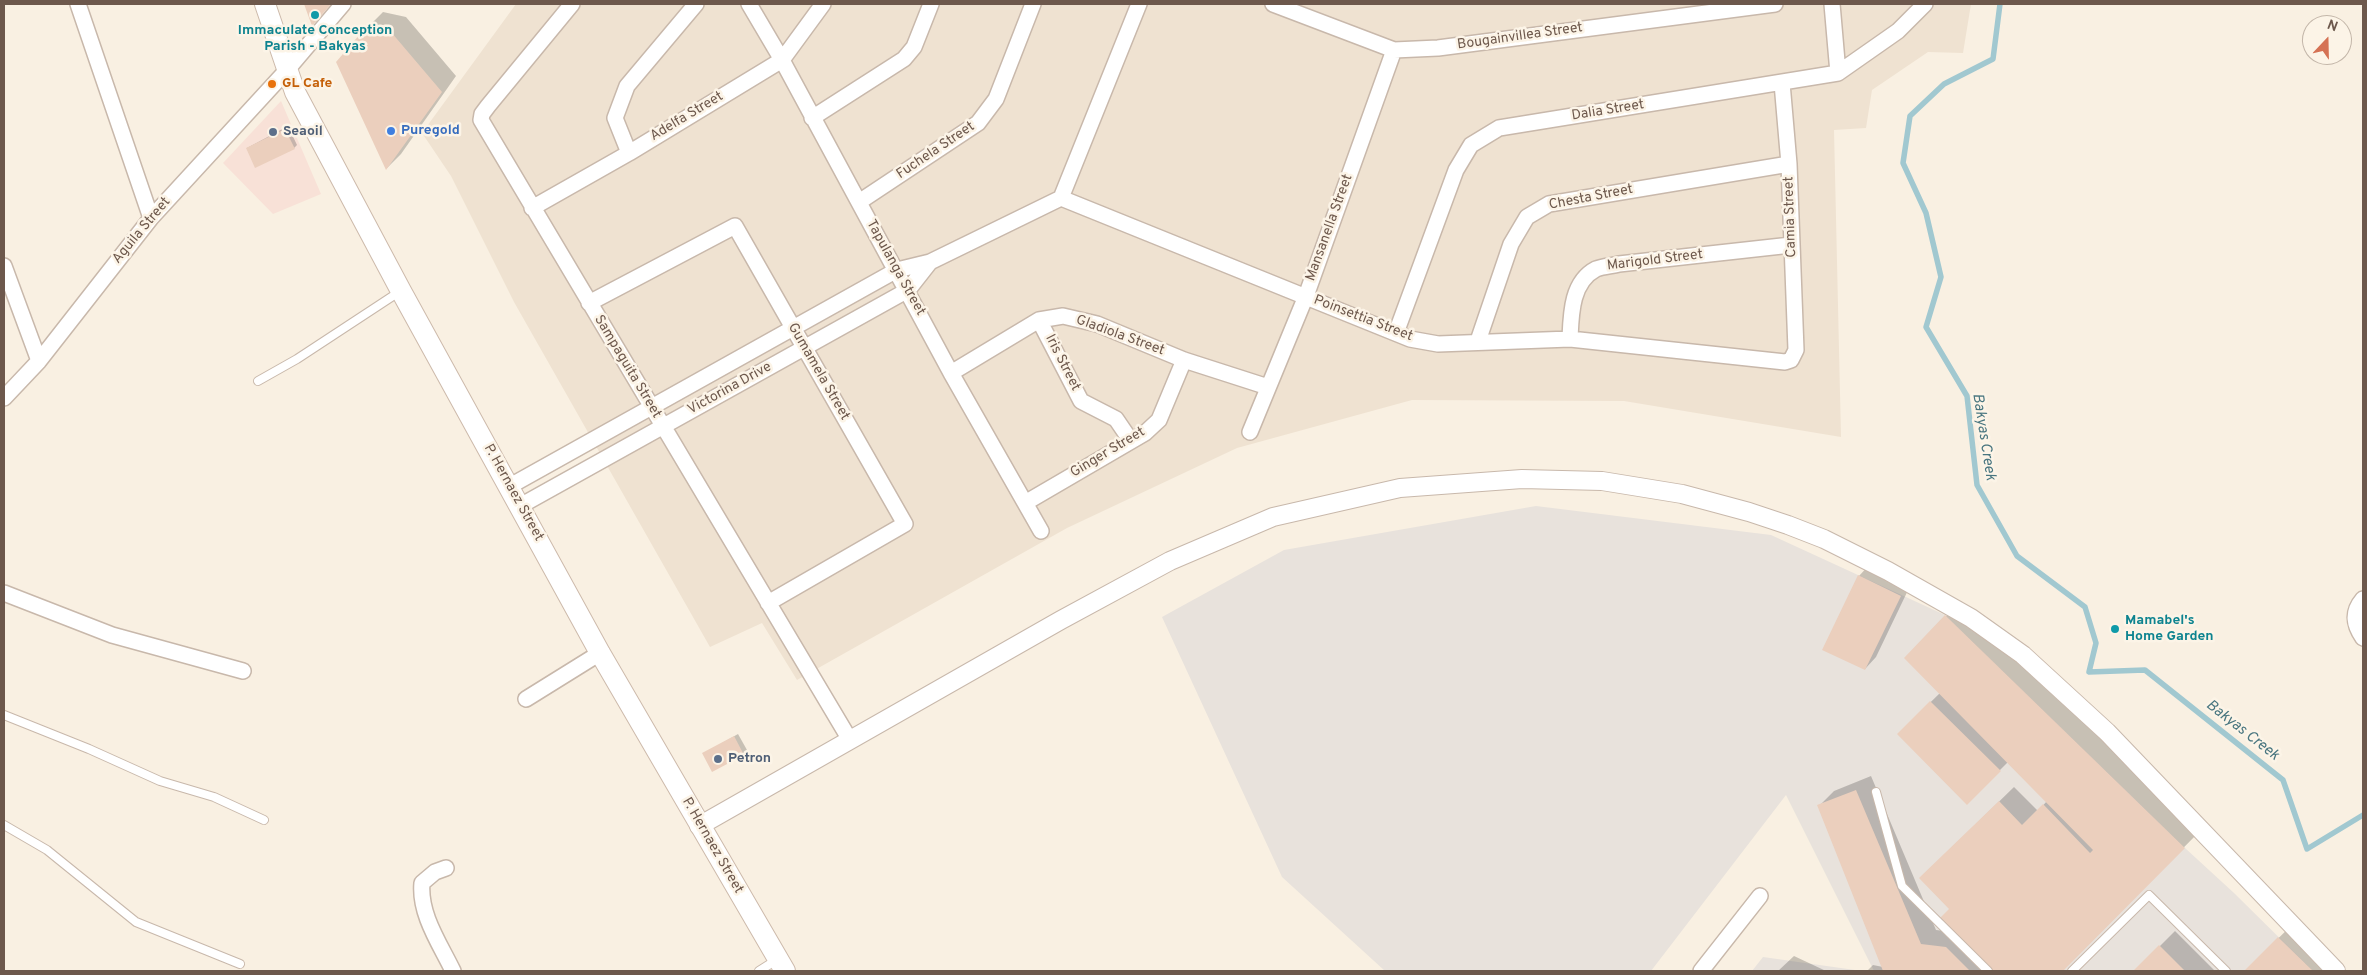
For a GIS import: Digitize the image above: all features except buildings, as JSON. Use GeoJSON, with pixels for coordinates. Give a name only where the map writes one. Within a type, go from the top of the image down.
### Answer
{"type":"FeatureCollection","features":[{"type":"Feature","properties":{"kind":"main road","name":"P. Hernaez Street"},"geometry":{"type":"LineString","coordinates":[[265,4],[295,92],[401,291],[510,486],[600,653],[781,965]]}},
{"type":"Feature","properties":{"kind":"street"},"geometry":{"type":"LineString","coordinates":[[78,4],[151,218]]}},
{"type":"Feature","properties":{"kind":"street","name":"Aguila Street"},"geometry":{"type":"LineString","coordinates":[[4,398],[39,361],[151,218],[288,70],[343,4]]}},
{"type":"Feature","properties":{"kind":"street","name":"Sampaguita Street"},"geometry":{"type":"LineString","coordinates":[[572,4],[482,114],[481,120],[850,740]]}},
{"type":"Feature","properties":{"kind":"street"},"geometry":{"type":"LineString","coordinates":[[629,153],[615,118],[627,86],[696,4]]}},
{"type":"Feature","properties":{"kind":"street","name":"Tapulanga Street"},"geometry":{"type":"LineString","coordinates":[[749,4],[782,60],[812,118],[908,290],[951,373],[1041,531]]}},
{"type":"Feature","properties":{"kind":"street","name":"Adelfa Street"},"geometry":{"type":"LineString","coordinates":[[532,208],[629,153],[782,60],[823,4]]}},
{"type":"Feature","properties":{"kind":"street"},"geometry":{"type":"LineString","coordinates":[[812,118],[904,59],[914,47],[931,4]]}},
{"type":"Feature","properties":{"kind":"street","name":"Fuchela Street"},"geometry":{"type":"LineString","coordinates":[[859,202],[978,123],[996,100],[1033,4]]}},
{"type":"Feature","properties":{"kind":"street"},"geometry":{"type":"LineString","coordinates":[[1061,198],[1140,4]]}},
{"type":"Feature","properties":{"kind":"street","name":"Bougainvillea Street"},"geometry":{"type":"LineString","coordinates":[[1273,4],[1394,50],[1438,48],[1775,4]]}},
{"type":"Feature","properties":{"kind":"street"},"geometry":{"type":"LineString","coordinates":[[1832,4],[1838,73]]}},
{"type":"Feature","properties":{"kind":"street","name":"Dalia Street"},"geometry":{"type":"LineString","coordinates":[[1396,333],[1456,170],[1471,145],[1499,128],[1782,84],[1838,73],[1898,31],[1925,4]]}},
{"type":"Feature","properties":{"kind":"street","name":"Mansanella Street"},"geometry":{"type":"LineString","coordinates":[[1250,432],[1306,296],[1394,50]]}},
{"type":"Feature","properties":{"kind":"street","name":"Camia Street"},"geometry":{"type":"LineString","coordinates":[[1782,84],[1789,164],[1796,350]]}},
{"type":"Feature","properties":{"kind":"street","name":"Chesta Street"},"geometry":{"type":"LineString","coordinates":[[1478,341],[1511,244],[1527,217],[1548,204],[1789,164]]}},
{"type":"Feature","properties":{"kind":"street","name":"Victorina Drive"},"geometry":{"type":"LineString","coordinates":[[510,486],[897,270],[930,262],[1061,198]]}},
{"type":"Feature","properties":{"kind":"street","name":"Poinsettia Street"},"geometry":{"type":"LineString","coordinates":[[1061,198],[1410,339],[1438,344],[1570,339],[1785,362],[1792,360],[1796,350]]}},
{"type":"Feature","properties":{"kind":"street","name":"Gumamela Street"},"geometry":{"type":"LineString","coordinates":[[589,303],[735,226],[905,524],[768,602]]}},
{"type":"Feature","properties":{"kind":"street","name":"Marigold Street"},"geometry":{"type":"LineString","coordinates":[[1570,339],[1572,308],[1582,281],[1597,269],[1619,264],[1791,245]]}},
{"type":"Feature","properties":{"kind":"street","name":"Victorina Drive"},"geometry":{"type":"LineString","coordinates":[[520,506],[908,290],[930,262]]}},
{"type":"Feature","properties":{"kind":"street"},"geometry":{"type":"LineString","coordinates":[[4,266],[39,361]]}},
{"type":"Feature","properties":{"kind":"street","name":"Gladiola Street"},"geometry":{"type":"LineString","coordinates":[[951,373],[1040,320],[1063,316],[1097,324],[1184,360],[1268,387]]}},
{"type":"Feature","properties":{"kind":"street","name":"Iris Street"},"geometry":{"type":"LineString","coordinates":[[1040,320],[1081,402],[1116,419],[1130,441]]}},
{"type":"Feature","properties":{"kind":"street","name":"Ginger Street"},"geometry":{"type":"LineString","coordinates":[[1025,503],[1145,433],[1159,420],[1184,360]]}},
{"type":"Feature","properties":{"kind":"street"},"geometry":{"type":"LineString","coordinates":[[699,826],[1061,620],[1170,561],[1273,517],[1400,488],[1522,479],[1602,481],[1682,494],[1788,525],[1824,539],[1888,571],[1971,618],[2023,655],[2107,732],[2336,971]]}},
{"type":"Feature","properties":{"kind":"street"},"geometry":{"type":"LineString","coordinates":[[4,593],[112,635],[244,671]]}},
{"type":"Feature","properties":{"kind":"street"},"geometry":{"type":"LineString","coordinates":[[2363,599],[2355,614],[2354,625],[2363,638]]}},
{"type":"Feature","properties":{"kind":"street"},"geometry":{"type":"LineString","coordinates":[[526,699],[600,653]]}},
{"type":"Feature","properties":{"kind":"street"},"geometry":{"type":"LineString","coordinates":[[446,868],[435,872],[422,883],[421,895],[429,923],[454,971]]}},
{"type":"Feature","properties":{"kind":"street"},"geometry":{"type":"LineString","coordinates":[[1701,971],[1760,896]]}},
{"type":"Feature","properties":{"kind":"lane"},"geometry":{"type":"LineString","coordinates":[[258,382],[297,359],[401,291]]}},
{"type":"Feature","properties":{"kind":"lane"},"geometry":{"type":"LineString","coordinates":[[4,715],[89,749],[160,782],[214,798],[264,820]]}},
{"type":"Feature","properties":{"kind":"lane"},"geometry":{"type":"LineString","coordinates":[[1876,792],[1902,886],[1988,971]]}},
{"type":"Feature","properties":{"kind":"lane"},"geometry":{"type":"LineString","coordinates":[[4,825],[47,850],[136,922],[240,964]]}},
{"type":"Feature","properties":{"kind":"lane"},"geometry":{"type":"LineString","coordinates":[[2072,971],[2150,895],[2226,971]]}},
{"type":"Feature","properties":{"kind":"lane"},"geometry":{"type":"LineString","coordinates":[[759,971],[781,965]]}},
{"type":"Feature","properties":{"kind":"shaded area"},"geometry":{"type":"Polygon","coordinates":[[[516,4],[1971,4],[1963,53],[1928,52],[1872,90],[1866,128],[1834,130],[1841,437],[1624,401],[1412,400],[1237,448],[1067,528],[797,680],[762,623],[710,647],[514,302],[451,176],[422,133],[516,4]]]}},
{"type":"Feature","properties":{"kind":"shaded area","name":"Seaoil"},"geometry":{"type":"Polygon","coordinates":[[[281,101],[321,194],[273,214],[223,163],[281,101]]]}},
{"type":"Feature","properties":{"kind":"shaded area"},"geometry":{"type":"Polygon","coordinates":[[[1536,506],[1771,535],[1945,615],[2313,971],[1874,971],[1786,795],[1651,971],[1385,971],[1282,877],[1162,617],[1284,550],[1536,506]]]}},
{"type":"Feature","properties":{"kind":"shaded area"},"geometry":{"type":"Polygon","coordinates":[[[1763,957],[1862,971],[1752,971],[1763,957]]]}},
{"type":"Feature","properties":{"kind":"waterway","name":"Bakyas Creek"},"geometry":{"type":"LineString","coordinates":[[2000,4],[1993,59],[1944,84],[1910,116],[1903,163],[1926,213],[1941,277],[1926,327],[1967,396],[1977,485],[2017,556],[2085,607],[2096,643],[2089,672],[2145,670],[2283,780],[2307,849],[2363,815]]}},
{"type":"Feature","properties":{"kind":"place","name":"Immaculate Conception Parish - Bakyas"},"geometry":{"type":"Point","coordinates":[315,15]}},
{"type":"Feature","properties":{"kind":"place","name":"GL Cafe"},"geometry":{"type":"Point","coordinates":[272,84]}},
{"type":"Feature","properties":{"kind":"place","name":"Puregold"},"geometry":{"type":"Point","coordinates":[391,131]}},
{"type":"Feature","properties":{"kind":"place","name":"Seaoil"},"geometry":{"type":"Point","coordinates":[273,132]}},
{"type":"Feature","properties":{"kind":"place","name":"Mamabel's Home Garden"},"geometry":{"type":"Point","coordinates":[2115,629]}},
{"type":"Feature","properties":{"kind":"place","name":"Petron"},"geometry":{"type":"Point","coordinates":[718,759]}}]}
